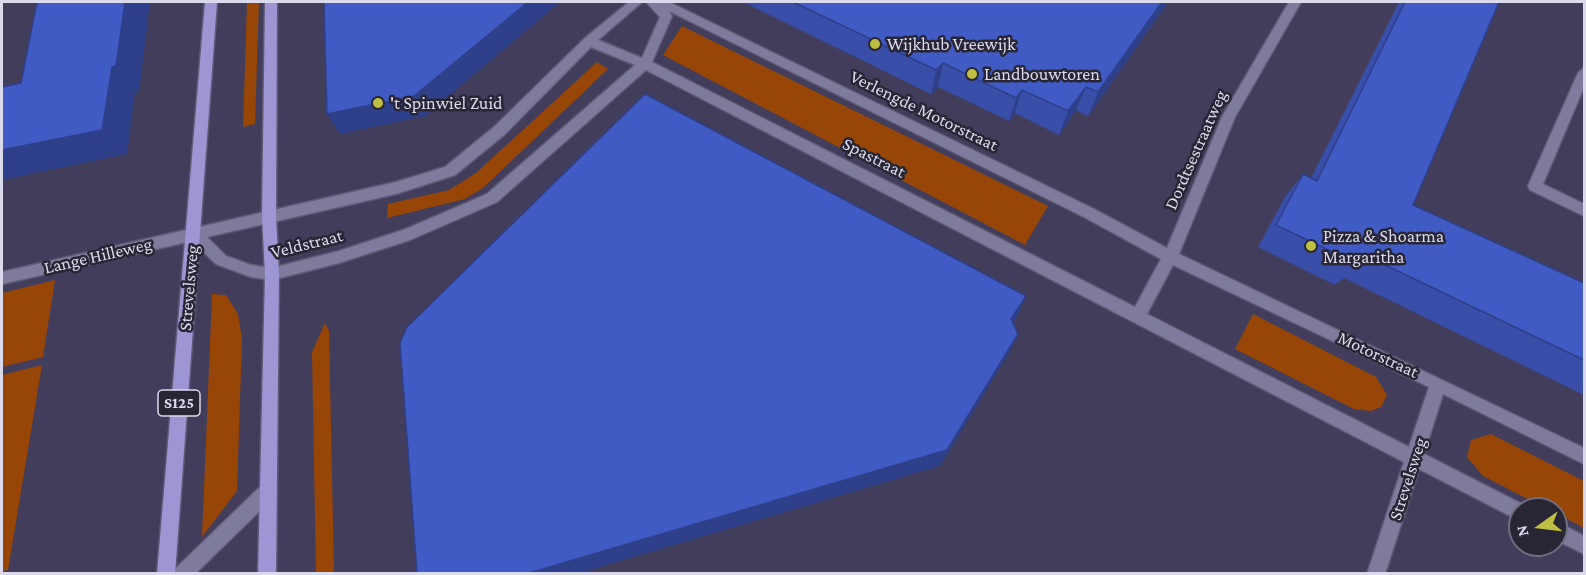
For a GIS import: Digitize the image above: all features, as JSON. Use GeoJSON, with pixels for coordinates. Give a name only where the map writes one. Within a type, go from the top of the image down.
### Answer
{"type":"FeatureCollection","features":[{"type":"Feature","properties":{"kind":"main road","name":"Strevelsweg"},"geometry":{"type":"LineString","coordinates":[[166,573],[210,2]]}},
{"type":"Feature","properties":{"kind":"main road"},"geometry":{"type":"LineString","coordinates":[[267,573],[272,274],[269,216],[271,2]]}},
{"type":"Feature","properties":{"kind":"street","name":"Veldstraat"},"geometry":{"type":"LineString","coordinates":[[194,233],[396,188],[450,171],[499,131],[589,41],[636,2]]}},
{"type":"Feature","properties":{"kind":"street","name":"Veldstraat"},"geometry":{"type":"LineString","coordinates":[[194,233],[221,260],[251,271],[272,274],[339,257],[402,236],[492,198],[645,64],[666,16],[652,2]]}},
{"type":"Feature","properties":{"kind":"street","name":"Verlengde Motorstraat"},"geometry":{"type":"LineString","coordinates":[[660,2],[1089,213],[1170,257]]}},
{"type":"Feature","properties":{"kind":"street","name":"Dordtsestraatweg"},"geometry":{"type":"LineString","coordinates":[[1138,316],[1170,257],[1229,117],[1295,2]]}},
{"type":"Feature","properties":{"kind":"street","name":"Spastraat"},"geometry":{"type":"LineString","coordinates":[[589,41],[645,64],[1138,316]]}},
{"type":"Feature","properties":{"kind":"street"},"geometry":{"type":"LineString","coordinates":[[1584,74],[1534,186],[1584,210]]}},
{"type":"Feature","properties":{"kind":"street","name":"Lange Hilleweg"},"geometry":{"type":"LineString","coordinates":[[2,278],[194,233]]}},
{"type":"Feature","properties":{"kind":"street","name":"Motorstraat"},"geometry":{"type":"LineString","coordinates":[[1170,257],[1584,456]]}},
{"type":"Feature","properties":{"kind":"street"},"geometry":{"type":"LineString","coordinates":[[1138,316],[1508,506]]}},
{"type":"Feature","properties":{"kind":"street","name":"Strevelsweg"},"geometry":{"type":"LineString","coordinates":[[1376,573],[1416,458],[1438,384]]}},
{"type":"Feature","properties":{"kind":"street"},"geometry":{"type":"LineString","coordinates":[[182,573],[268,492]]}},
{"type":"Feature","properties":{"kind":"street"},"geometry":{"type":"LineString","coordinates":[[1568,536],[1584,545]]}},
{"type":"Feature","properties":{"kind":"shaded area"},"geometry":{"type":"Polygon","coordinates":[[[247,2],[259,2],[255,124],[243,127],[247,2]]]}},
{"type":"Feature","properties":{"kind":"shaded area"},"geometry":{"type":"Polygon","coordinates":[[[682,26],[1048,206],[1025,245],[663,55],[682,26]]]}},
{"type":"Feature","properties":{"kind":"shaded area"},"geometry":{"type":"Polygon","coordinates":[[[597,62],[608,69],[483,188],[465,199],[387,218],[388,204],[449,190],[476,173],[597,62]]]}},
{"type":"Feature","properties":{"kind":"shaded area"},"geometry":{"type":"Polygon","coordinates":[[[55,280],[43,357],[2,367],[2,293],[55,280]]]}},
{"type":"Feature","properties":{"kind":"shaded area"},"geometry":{"type":"Polygon","coordinates":[[[212,294],[226,295],[238,314],[242,339],[237,491],[202,537],[212,294]]]}},
{"type":"Feature","properties":{"kind":"shaded area"},"geometry":{"type":"Polygon","coordinates":[[[1253,314],[1376,377],[1387,395],[1381,407],[1371,411],[1354,409],[1235,349],[1253,314]]]}},
{"type":"Feature","properties":{"kind":"shaded area"},"geometry":{"type":"Polygon","coordinates":[[[325,323],[329,331],[334,573],[316,574],[312,352],[325,323]]]}},
{"type":"Feature","properties":{"kind":"shaded area"},"geometry":{"type":"Polygon","coordinates":[[[42,365],[8,570],[2,571],[2,375],[42,365]]]}},
{"type":"Feature","properties":{"kind":"shaded area"},"geometry":{"type":"Polygon","coordinates":[[[1491,434],[1584,481],[1584,528],[1568,519],[1568,497],[1524,497],[1483,476],[1467,457],[1471,440],[1491,434]]]}},
{"type":"Feature","properties":{"kind":"building"},"geometry":{"type":"Polygon","coordinates":[[[37,2],[125,2],[116,66],[112,67],[102,130],[2,150],[2,87],[21,83],[37,2]]]}},
{"type":"Feature","properties":{"kind":"building"},"geometry":{"type":"Polygon","coordinates":[[[324,2],[528,2],[414,96],[327,114],[324,2]]]}},
{"type":"Feature","properties":{"kind":"building","name":"Landbouwtoren"},"geometry":{"type":"Polygon","coordinates":[[[793,2],[1162,2],[1098,92],[1086,87],[1068,111],[1022,90],[1016,98],[943,63],[936,70],[793,2]]]}},
{"type":"Feature","properties":{"kind":"building"},"geometry":{"type":"Polygon","coordinates":[[[1405,2],[1499,2],[1413,205],[1584,283],[1584,360],[1362,254],[1358,264],[1276,225],[1303,174],[1317,181],[1405,2]]]}},
{"type":"Feature","properties":{"kind":"building"},"geometry":{"type":"Polygon","coordinates":[[[645,94],[1026,296],[1011,319],[1018,334],[947,450],[529,573],[417,573],[400,343],[407,327],[645,94]]]}},
{"type":"Feature","properties":{"kind":"place","name":"Wijkhub Vreewijk"},"geometry":{"type":"Point","coordinates":[875,44]}},
{"type":"Feature","properties":{"kind":"place","name":"Landbouwtoren"},"geometry":{"type":"Point","coordinates":[972,74]}},
{"type":"Feature","properties":{"kind":"place","name":"'t Spinwiel Zuid"},"geometry":{"type":"Point","coordinates":[378,103]}},
{"type":"Feature","properties":{"kind":"place","name":"Pizza & Shoarma Margaritha"},"geometry":{"type":"Point","coordinates":[1311,246]}}]}
